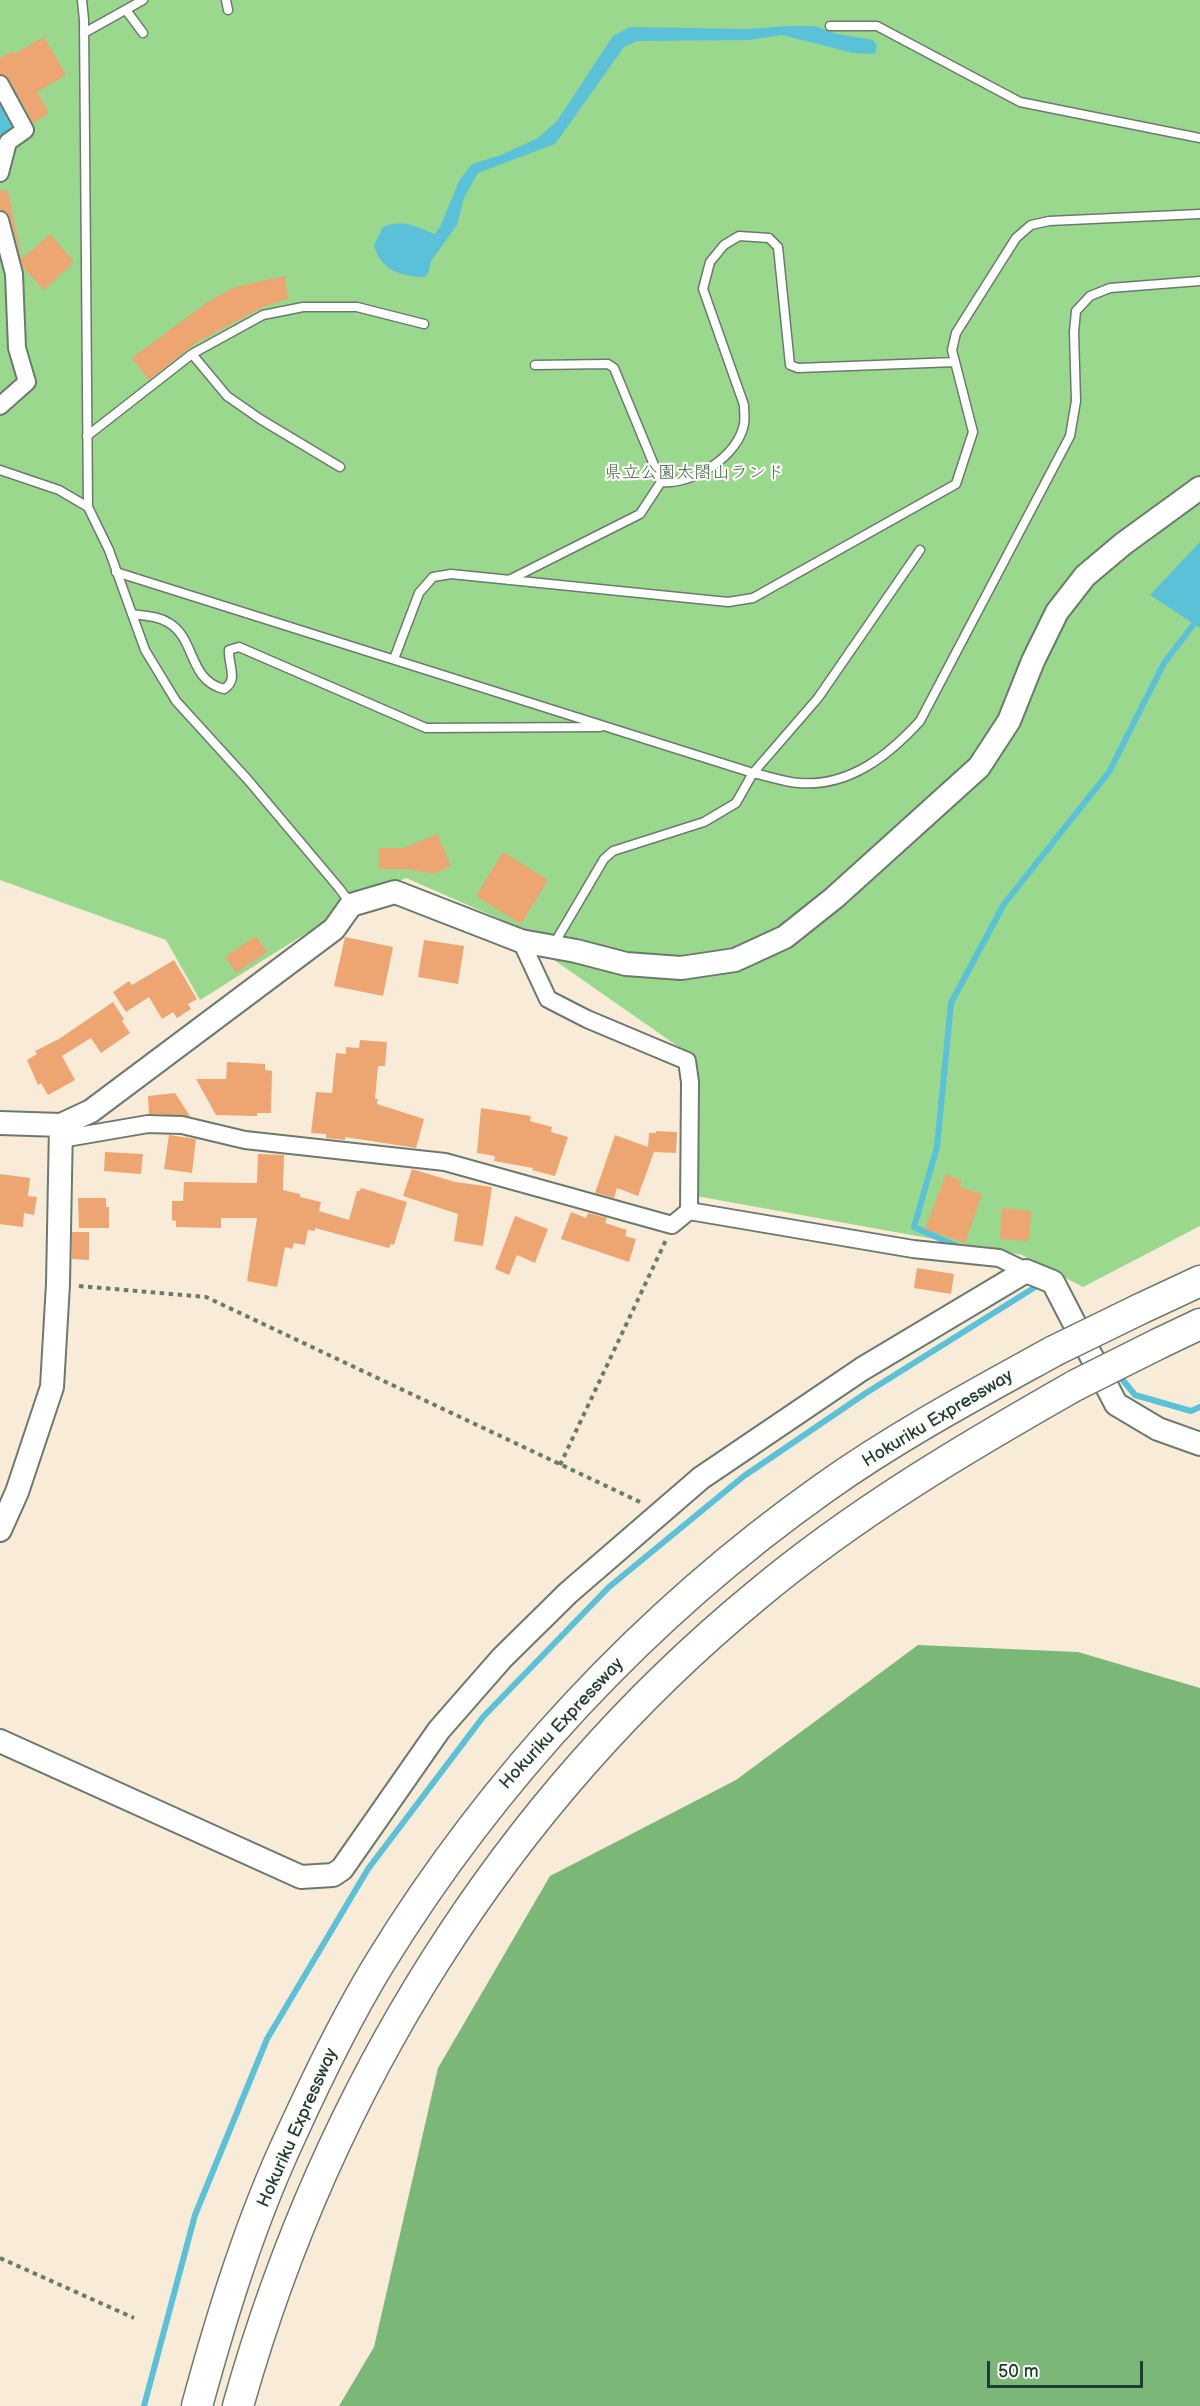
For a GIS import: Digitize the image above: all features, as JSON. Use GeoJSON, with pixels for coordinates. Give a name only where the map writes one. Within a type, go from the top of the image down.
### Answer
{"type":"FeatureCollection","features":[{"type":"Feature","properties":{"kind":"highway","name":"Hokuriku Expressway"},"geometry":{"type":"LineString","coordinates":[[197,2406],[211,2354],[251,2235],[290,2136],[332,2049],[386,1954],[437,1877],[500,1792],[574,1708],[653,1627],[737,1554],[824,1488],[908,1433],[1054,1351],[1200,1281]]}},
{"type":"Feature","properties":{"kind":"highway"},"geometry":{"type":"LineString","coordinates":[[238,2406],[288,2254],[327,2159],[370,2071],[438,1956],[475,1900],[537,1816],[609,1735],[674,1668],[758,1594],[836,1534],[914,1481],[994,1431],[1076,1385],[1200,1324]]}},
{"type":"Feature","properties":{"kind":"street"},"geometry":{"type":"LineString","coordinates":[[0,84],[26,130],[8,142],[0,173]]}},
{"type":"Feature","properties":{"kind":"street"},"geometry":{"type":"LineString","coordinates":[[0,220],[14,274],[17,348],[27,382],[0,406]]}},
{"type":"Feature","properties":{"kind":"street"},"geometry":{"type":"LineString","coordinates":[[61,1132],[272,978],[334,929],[351,905],[395,892],[521,941],[626,964],[681,968],[735,960],[785,937],[834,898],[979,766],[1009,721],[1033,661],[1057,612],[1085,576],[1123,544],[1200,488]]}},
{"type":"Feature","properties":{"kind":"street"},"geometry":{"type":"LineString","coordinates":[[0,1124],[61,1132],[148,1124],[182,1125],[245,1140],[445,1162],[672,1226],[689,1211],[690,1082],[687,1060],[587,1019],[548,999],[521,941]]}},
{"type":"Feature","properties":{"kind":"street"},"geometry":{"type":"LineString","coordinates":[[0,1530],[17,1492],[52,1387],[58,1284],[61,1132]]}},
{"type":"Feature","properties":{"kind":"street"},"geometry":{"type":"LineString","coordinates":[[689,1211],[913,1249],[999,1258],[1053,1282],[1116,1404],[1158,1429],[1200,1444]]}},
{"type":"Feature","properties":{"kind":"street"},"geometry":{"type":"LineString","coordinates":[[0,1741],[301,1877],[333,1875],[342,1869],[439,1730],[502,1658],[568,1593],[663,1513],[700,1478],[862,1369],[1026,1271]]}},
{"type":"Feature","properties":{"kind":"lane"},"geometry":{"type":"LineString","coordinates":[[82,0],[88,507],[109,550],[145,650],[176,701],[248,780],[351,905]]}},
{"type":"Feature","properties":{"kind":"lane"},"geometry":{"type":"LineString","coordinates":[[84,33],[143,0]]}},
{"type":"Feature","properties":{"kind":"lane"},"geometry":{"type":"LineString","coordinates":[[226,0],[228,10]]}},
{"type":"Feature","properties":{"kind":"lane"},"geometry":{"type":"LineString","coordinates":[[126,10],[143,33]]}},
{"type":"Feature","properties":{"kind":"lane"},"geometry":{"type":"LineString","coordinates":[[830,26],[877,26],[1020,102],[1200,138]]}},
{"type":"Feature","properties":{"kind":"lane"},"geometry":{"type":"LineString","coordinates":[[394,659],[419,593],[433,577],[451,574],[728,602],[753,598],[956,484],[973,432],[952,350],[956,333],[1016,238],[1031,225],[1049,221],[1200,214]]}},
{"type":"Feature","properties":{"kind":"lane"},"geometry":{"type":"LineString","coordinates":[[661,482],[671,483],[710,469],[734,446],[744,425],[744,405],[703,289],[710,262],[724,245],[739,236],[769,238],[778,247],[790,365],[798,368],[955,362]]}},
{"type":"Feature","properties":{"kind":"lane"},"geometry":{"type":"LineString","coordinates":[[116,572],[753,773],[797,783],[820,784],[863,770],[900,744],[920,721],[1070,436],[1076,401],[1074,332],[1076,311],[1090,296],[1110,288],[1200,280]]}},
{"type":"Feature","properties":{"kind":"lane"},"geometry":{"type":"LineString","coordinates":[[87,436],[192,354],[262,315],[303,307],[357,307],[424,324]]}},
{"type":"Feature","properties":{"kind":"lane"},"geometry":{"type":"LineString","coordinates":[[192,354],[227,396],[260,419],[340,467]]}},
{"type":"Feature","properties":{"kind":"lane"},"geometry":{"type":"LineString","coordinates":[[535,365],[608,364],[614,368],[661,482]]}},
{"type":"Feature","properties":{"kind":"lane"},"geometry":{"type":"LineString","coordinates":[[0,470],[59,490],[88,507]]}},
{"type":"Feature","properties":{"kind":"lane"},"geometry":{"type":"LineString","coordinates":[[508,580],[640,514],[661,482]]}},
{"type":"Feature","properties":{"kind":"lane"},"geometry":{"type":"LineString","coordinates":[[553,947],[604,859],[613,851],[704,822],[736,803],[753,773],[818,698],[920,550]]}},
{"type":"Feature","properties":{"kind":"lane"},"geometry":{"type":"LineString","coordinates":[[132,614],[158,618],[178,630],[205,681],[224,689],[230,686],[233,678],[228,658],[229,650],[238,647],[426,728],[609,727]]}},
{"type":"Feature","properties":{"kind":"path"},"geometry":{"type":"LineString","coordinates":[[560,1465],[672,1226]]}},
{"type":"Feature","properties":{"kind":"path"},"geometry":{"type":"LineString","coordinates":[[58,1284],[206,1297],[663,1513]]}},
{"type":"Feature","properties":{"kind":"path"},"geometry":{"type":"LineString","coordinates":[[0,2258],[134,2318]]}},
{"type":"Feature","properties":{"kind":"green space","name":"県立公園太閤山ランド"},"geometry":{"type":"Polygon","coordinates":[[[0,0],[1200,0],[1200,1226],[1083,1287],[1022,1255],[696,1196],[696,1059],[544,953],[532,933],[406,878],[351,905],[200,1000],[166,940],[0,880],[0,0]]]}},
{"type":"Feature","properties":{"kind":"green space"},"geometry":{"type":"Polygon","coordinates":[[[918,1645],[1078,1652],[1200,1688],[1200,2406],[339,2406],[374,2347],[438,2068],[550,1876],[736,1780],[918,1645]]]}},
{"type":"Feature","properties":{"kind":"water"},"geometry":{"type":"Polygon","coordinates":[[[815,26],[837,34],[873,40],[877,45],[875,54],[853,53],[782,35],[750,40],[637,41],[624,47],[555,144],[478,173],[464,198],[457,225],[431,261],[425,277],[408,276],[393,270],[381,261],[377,254],[374,245],[383,227],[390,224],[403,223],[435,234],[459,181],[472,164],[501,155],[538,138],[557,121],[613,36],[630,27],[748,29],[815,26]]]}},
{"type":"Feature","properties":{"kind":"water"},"geometry":{"type":"Polygon","coordinates":[[[0,102],[14,126],[0,138],[0,102]]]}},
{"type":"Feature","properties":{"kind":"water"},"geometry":{"type":"Polygon","coordinates":[[[1200,542],[1200,628],[1150,595],[1200,542]]]}},
{"type":"Feature","properties":{"kind":"building"},"geometry":{"type":"Polygon","coordinates":[[[44,37],[66,75],[37,92],[49,113],[33,123],[9,79],[0,74],[0,58],[13,51],[14,54],[44,37]]]}},
{"type":"Feature","properties":{"kind":"building"},"geometry":{"type":"Polygon","coordinates":[[[8,190],[22,259],[50,234],[74,262],[44,290],[23,267],[10,217],[7,212],[0,210],[0,191],[8,190]]]}},
{"type":"Feature","properties":{"kind":"building"},"geometry":{"type":"Polygon","coordinates":[[[285,276],[288,299],[265,306],[197,342],[149,380],[132,358],[209,301],[235,287],[285,276]]]}},
{"type":"Feature","properties":{"kind":"building"},"geometry":{"type":"Polygon","coordinates":[[[437,834],[451,866],[434,874],[408,869],[379,869],[379,848],[404,848],[437,834]]]}},
{"type":"Feature","properties":{"kind":"building"},"geometry":{"type":"Polygon","coordinates":[[[503,852],[548,880],[521,924],[476,896],[503,852]]]}},
{"type":"Feature","properties":{"kind":"building"},"geometry":{"type":"Polygon","coordinates":[[[256,936],[267,952],[236,973],[225,957],[256,936]]]}},
{"type":"Feature","properties":{"kind":"building"},"geometry":{"type":"Polygon","coordinates":[[[345,937],[393,947],[383,996],[334,986],[345,937]]]}},
{"type":"Feature","properties":{"kind":"building"},"geometry":{"type":"Polygon","coordinates":[[[424,940],[464,946],[458,984],[418,977],[424,940]]]}},
{"type":"Feature","properties":{"kind":"building"},"geometry":{"type":"Polygon","coordinates":[[[174,960],[197,999],[188,1004],[191,1009],[177,1018],[173,1012],[162,1019],[149,997],[126,1012],[113,992],[129,981],[132,985],[174,960]]]}},
{"type":"Feature","properties":{"kind":"building"},"geometry":{"type":"Polygon","coordinates":[[[113,1002],[130,1033],[101,1053],[91,1038],[62,1056],[75,1080],[48,1095],[41,1083],[38,1085],[27,1060],[37,1054],[35,1051],[59,1039],[113,1002]]]}},
{"type":"Feature","properties":{"kind":"building"},"geometry":{"type":"Polygon","coordinates":[[[360,1040],[387,1042],[385,1066],[378,1066],[375,1099],[378,1099],[377,1104],[424,1119],[416,1148],[345,1137],[345,1140],[326,1138],[326,1134],[311,1133],[316,1092],[332,1093],[336,1053],[346,1054],[346,1047],[359,1048],[360,1040]]]}},
{"type":"Feature","properties":{"kind":"building"},"geometry":{"type":"Polygon","coordinates":[[[227,1062],[265,1064],[265,1070],[272,1071],[271,1113],[257,1113],[257,1116],[216,1115],[196,1079],[226,1079],[227,1062]]]}},
{"type":"Feature","properties":{"kind":"building"},"geometry":{"type":"Polygon","coordinates":[[[175,1093],[190,1116],[149,1114],[148,1096],[175,1093]]]}},
{"type":"Feature","properties":{"kind":"building"},"geometry":{"type":"Polygon","coordinates":[[[481,1108],[531,1116],[530,1121],[552,1127],[551,1132],[568,1137],[555,1176],[532,1170],[533,1168],[494,1161],[495,1156],[477,1153],[481,1108]]]}},
{"type":"Feature","properties":{"kind":"building"},"geometry":{"type":"Polygon","coordinates":[[[656,1131],[677,1132],[676,1153],[654,1152],[638,1196],[617,1188],[614,1198],[595,1193],[615,1135],[648,1147],[649,1133],[656,1133],[656,1131]]]}},
{"type":"Feature","properties":{"kind":"building"},"geometry":{"type":"Polygon","coordinates":[[[169,1135],[196,1139],[192,1173],[164,1169],[169,1135]]]}},
{"type":"Feature","properties":{"kind":"building"},"geometry":{"type":"Polygon","coordinates":[[[105,1152],[143,1154],[141,1174],[104,1171],[105,1152]]]}},
{"type":"Feature","properties":{"kind":"building"},"geometry":{"type":"Polygon","coordinates":[[[258,1154],[284,1155],[283,1190],[321,1202],[319,1211],[349,1220],[357,1191],[361,1188],[407,1202],[394,1245],[391,1244],[389,1248],[315,1228],[315,1231],[308,1230],[305,1245],[294,1243],[292,1249],[285,1247],[277,1287],[247,1281],[257,1218],[221,1218],[221,1228],[176,1227],[176,1221],[172,1220],[172,1201],[183,1201],[184,1182],[257,1183],[258,1154]]]}},
{"type":"Feature","properties":{"kind":"building"},"geometry":{"type":"Polygon","coordinates":[[[412,1169],[455,1182],[492,1187],[483,1246],[454,1241],[458,1214],[403,1196],[412,1169]]]}},
{"type":"Feature","properties":{"kind":"building"},"geometry":{"type":"Polygon","coordinates":[[[0,1174],[30,1178],[28,1196],[37,1197],[34,1215],[24,1213],[23,1227],[0,1224],[0,1174]]]}},
{"type":"Feature","properties":{"kind":"building"},"geometry":{"type":"Polygon","coordinates":[[[946,1174],[962,1181],[959,1187],[982,1194],[965,1243],[925,1229],[946,1174]]]}},
{"type":"Feature","properties":{"kind":"building"},"geometry":{"type":"Polygon","coordinates":[[[78,1198],[106,1198],[106,1207],[109,1207],[109,1228],[79,1228],[78,1198]]]}},
{"type":"Feature","properties":{"kind":"building"},"geometry":{"type":"Polygon","coordinates":[[[1002,1208],[1031,1211],[1029,1241],[1000,1239],[1002,1208]]]}},
{"type":"Feature","properties":{"kind":"building"},"geometry":{"type":"Polygon","coordinates":[[[571,1212],[586,1218],[588,1213],[607,1218],[605,1223],[627,1230],[625,1236],[636,1239],[629,1262],[561,1239],[571,1212]]]}},
{"type":"Feature","properties":{"kind":"building"},"geometry":{"type":"Polygon","coordinates":[[[515,1216],[548,1229],[535,1263],[517,1255],[509,1275],[495,1269],[515,1216]]]}},
{"type":"Feature","properties":{"kind":"building"},"geometry":{"type":"Polygon","coordinates":[[[72,1232],[89,1232],[89,1260],[72,1259],[72,1232]]]}},
{"type":"Feature","properties":{"kind":"building"},"geometry":{"type":"Polygon","coordinates":[[[917,1268],[954,1274],[951,1294],[914,1288],[917,1268]]]}},
{"type":"Feature","properties":{"kind":"waterway"},"geometry":{"type":"LineString","coordinates":[[961,1248],[914,1227],[937,1147],[951,1003],[1004,904],[1109,772],[1164,663],[1194,624]]}},
{"type":"Feature","properties":{"kind":"waterway"},"geometry":{"type":"LineString","coordinates":[[144,2406],[195,2215],[267,2039],[368,1869],[483,1717],[609,1587],[744,1476],[866,1393],[1040,1284]]}},
{"type":"Feature","properties":{"kind":"waterway"},"geometry":{"type":"LineString","coordinates":[[1117,1373],[1135,1395],[1191,1411],[1200,1407]]}}]}
